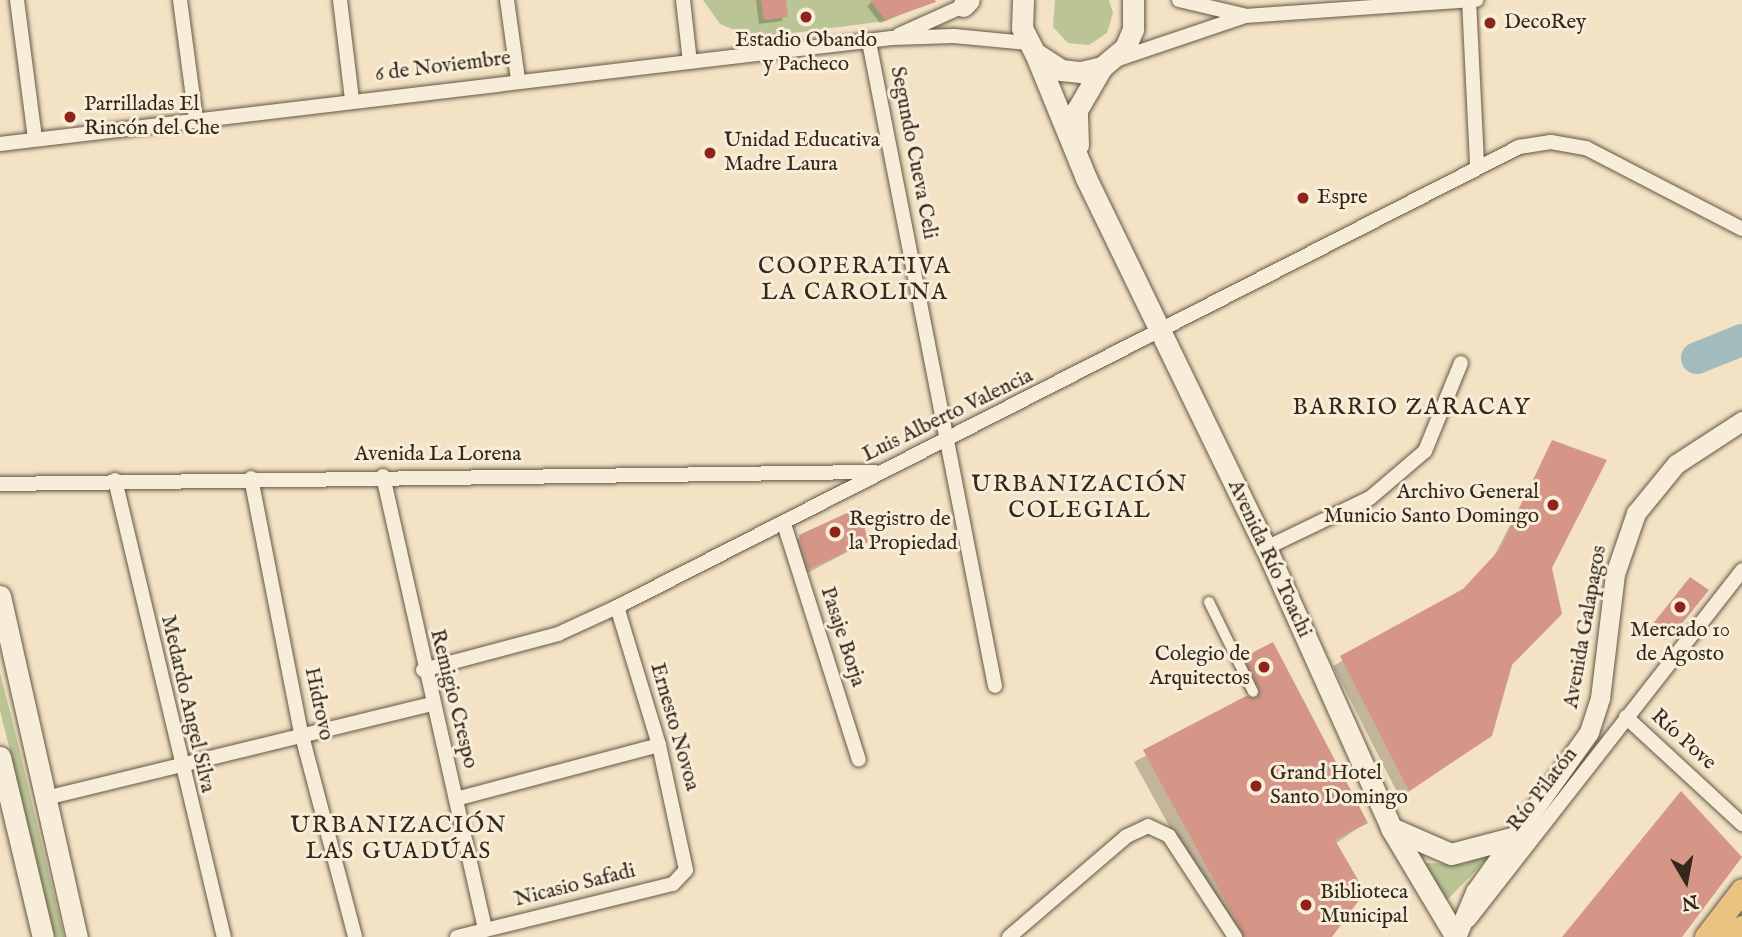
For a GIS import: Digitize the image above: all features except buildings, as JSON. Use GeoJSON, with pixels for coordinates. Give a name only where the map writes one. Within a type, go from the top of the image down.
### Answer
{"type":"FeatureCollection","features":[{"type":"Feature","properties":{"kind":"main road","name":"Avenida Río Toachi"},"geometry":{"type":"LineString","coordinates":[[1023,0],[1031,48],[1086,178],[1266,548],[1391,828],[1456,937]]}},
{"type":"Feature","properties":{"kind":"main road","name":"Avenida Río Toachi"},"geometry":{"type":"LineString","coordinates":[[1086,178],[1074,126],[1106,65],[1130,38],[1133,0]]}},
{"type":"Feature","properties":{"kind":"main road"},"geometry":{"type":"LineString","coordinates":[[1031,48],[1061,70],[1106,65]]}},
{"type":"Feature","properties":{"kind":"main road"},"geometry":{"type":"LineString","coordinates":[[0,596],[77,937]]}},
{"type":"Feature","properties":{"kind":"main road"},"geometry":{"type":"LineString","coordinates":[[0,757],[43,937]]}},
{"type":"Feature","properties":{"kind":"main road"},"geometry":{"type":"LineString","coordinates":[[1391,828],[1451,854],[1515,837]]}},
{"type":"Feature","properties":{"kind":"main road"},"geometry":{"type":"LineString","coordinates":[[1724,934],[1742,890]]}},
{"type":"Feature","properties":{"kind":"main road"},"geometry":{"type":"LineString","coordinates":[[1724,934],[1742,912]]}},
{"type":"Feature","properties":{"kind":"street"},"geometry":{"type":"LineString","coordinates":[[17,0],[35,139]]}},
{"type":"Feature","properties":{"kind":"street"},"geometry":{"type":"LineString","coordinates":[[180,0],[196,120]]}},
{"type":"Feature","properties":{"kind":"street"},"geometry":{"type":"LineString","coordinates":[[340,0],[352,99]]}},
{"type":"Feature","properties":{"kind":"street"},"geometry":{"type":"LineString","coordinates":[[508,0],[518,79]]}},
{"type":"Feature","properties":{"kind":"street"},"geometry":{"type":"LineString","coordinates":[[683,0],[690,62]]}},
{"type":"Feature","properties":{"kind":"street"},"geometry":{"type":"LineString","coordinates":[[1179,0],[1245,16]]}},
{"type":"Feature","properties":{"kind":"street"},"geometry":{"type":"LineString","coordinates":[[1469,0],[1477,164]]}},
{"type":"Feature","properties":{"kind":"street"},"geometry":{"type":"LineString","coordinates":[[1106,65],[1245,16],[1476,0]]}},
{"type":"Feature","properties":{"kind":"street","name":"6 de Noviembre"},"geometry":{"type":"LineString","coordinates":[[892,38],[970,2]]}},
{"type":"Feature","properties":{"kind":"street","name":"6 de Noviembre"},"geometry":{"type":"LineString","coordinates":[[0,144],[518,79],[892,38],[954,36],[1031,48]]}},
{"type":"Feature","properties":{"kind":"street","name":"Segundo Cueva Celi"},"geometry":{"type":"LineString","coordinates":[[869,41],[995,686]]}},
{"type":"Feature","properties":{"kind":"street","name":"Luis Alberto Valencia"},"geometry":{"type":"LineString","coordinates":[[423,670],[558,634],[785,527],[876,472],[947,443],[1161,333],[1477,164],[1551,142],[1586,148],[1742,229]]}},
{"type":"Feature","properties":{"kind":"street"},"geometry":{"type":"LineString","coordinates":[[1266,548],[1370,498],[1425,451],[1461,363]]}},
{"type":"Feature","properties":{"kind":"street","name":"Avenida Galapagos"},"geometry":{"type":"LineString","coordinates":[[1456,937],[1475,892],[1570,765],[1594,720],[1615,574],[1636,513],[1676,464],[1742,421]]}},
{"type":"Feature","properties":{"kind":"street","name":"Avenida La Lorena"},"geometry":{"type":"LineString","coordinates":[[0,484],[383,476],[876,472]]}},
{"type":"Feature","properties":{"kind":"street","name":"Remigio Crespo"},"geometry":{"type":"LineString","coordinates":[[383,476],[423,670],[456,799],[485,930]]}},
{"type":"Feature","properties":{"kind":"street","name":"Hidrovo"},"geometry":{"type":"LineString","coordinates":[[251,478],[301,732],[355,937]]}},
{"type":"Feature","properties":{"kind":"street","name":"Medardo Angel Silva"},"geometry":{"type":"LineString","coordinates":[[115,480],[179,765],[224,937]]}},
{"type":"Feature","properties":{"kind":"street","name":"Pasaje Borja"},"geometry":{"type":"LineString","coordinates":[[785,527],[859,760]]}},
{"type":"Feature","properties":{"kind":"street","name":"Río Pilatón"},"geometry":{"type":"LineString","coordinates":[[1456,937],[1742,570]]}},
{"type":"Feature","properties":{"kind":"street"},"geometry":{"type":"LineString","coordinates":[[1209,602],[1253,692]]}},
{"type":"Feature","properties":{"kind":"street","name":"Ernesto Novoa"},"geometry":{"type":"LineString","coordinates":[[617,607],[659,745],[687,859]]}},
{"type":"Feature","properties":{"kind":"street"},"geometry":{"type":"LineString","coordinates":[[46,798],[301,732],[433,704]]}},
{"type":"Feature","properties":{"kind":"street","name":"Río Pove"},"geometry":{"type":"LineString","coordinates":[[1626,717],[1742,824]]}},
{"type":"Feature","properties":{"kind":"street"},"geometry":{"type":"LineString","coordinates":[[456,799],[659,745]]}},
{"type":"Feature","properties":{"kind":"street"},"geometry":{"type":"LineString","coordinates":[[1009,937],[1126,836],[1148,826],[1169,836],[1235,937]]}},
{"type":"Feature","properties":{"kind":"street","name":"Nicasio Safadi"},"geometry":{"type":"LineString","coordinates":[[457,937],[673,884],[687,859]]}},
{"type":"Feature","properties":{"kind":"green space","name":"Estadio Obando y Pacheco"},"geometry":{"type":"Polygon","coordinates":[[[703,0],[936,0],[886,21],[755,38],[720,24],[703,0]]]}},
{"type":"Feature","properties":{"kind":"green space"},"geometry":{"type":"Polygon","coordinates":[[[1055,0],[1109,0],[1113,13],[1107,33],[1089,45],[1068,43],[1053,27],[1055,0]]]}},
{"type":"Feature","properties":{"kind":"green space"},"geometry":{"type":"Polygon","coordinates":[[[0,673],[64,937],[55,937],[0,710],[0,673]]]}},
{"type":"Feature","properties":{"kind":"green space"},"geometry":{"type":"Polygon","coordinates":[[[1493,853],[1445,902],[1424,863],[1462,864],[1493,853]]]}},
{"type":"Feature","properties":{"kind":"waterway","name":"Río Pove"},"geometry":{"type":"LineString","coordinates":[[1697,358],[1742,340]]}},
{"type":"Feature","properties":{"kind":"place","name":"Estadio Obando y Pacheco"},"geometry":{"type":"Point","coordinates":[806,17]}},
{"type":"Feature","properties":{"kind":"place","name":"DecoRey"},"geometry":{"type":"Point","coordinates":[1490,23]}},
{"type":"Feature","properties":{"kind":"place","name":"Parrilladas El Rincón del Che"},"geometry":{"type":"Point","coordinates":[70,117]}},
{"type":"Feature","properties":{"kind":"place","name":"Unidad Educativa Madre Laura"},"geometry":{"type":"Point","coordinates":[710,153]}},
{"type":"Feature","properties":{"kind":"place","name":"Espre"},"geometry":{"type":"Point","coordinates":[1303,198]}},
{"type":"Feature","properties":{"kind":"place","name":"Archivo General Municio Santo Domingo"},"geometry":{"type":"Point","coordinates":[1553,505]}},
{"type":"Feature","properties":{"kind":"place","name":"Registro de la Propiedad"},"geometry":{"type":"Point","coordinates":[835,532]}},
{"type":"Feature","properties":{"kind":"place","name":"Mercado 10 de Agosto"},"geometry":{"type":"Point","coordinates":[1680,607]}},
{"type":"Feature","properties":{"kind":"place","name":"Colegio de Arquitectos"},"geometry":{"type":"Point","coordinates":[1264,667]}},
{"type":"Feature","properties":{"kind":"place","name":"Grand Hotel Santo Domingo"},"geometry":{"type":"Point","coordinates":[1256,786]}},
{"type":"Feature","properties":{"kind":"place","name":"Biblioteca Municipal"},"geometry":{"type":"Point","coordinates":[1306,905]}},
{"type":"Feature","properties":{"kind":"district","name":"COOPERATIVA LA CAROLINA"},"geometry":{"type":"Point","coordinates":[855,280]}},
{"type":"Feature","properties":{"kind":"district","name":"BARRIO ZARACAY"},"geometry":{"type":"Point","coordinates":[1412,408]}},
{"type":"Feature","properties":{"kind":"district","name":"URBANIZACIÓN COLEGIAL"},"geometry":{"type":"Point","coordinates":[1080,498]}},
{"type":"Feature","properties":{"kind":"district","name":"URBANIZACIÓN LAS GUADÚAS"},"geometry":{"type":"Point","coordinates":[399,839]}}]}
